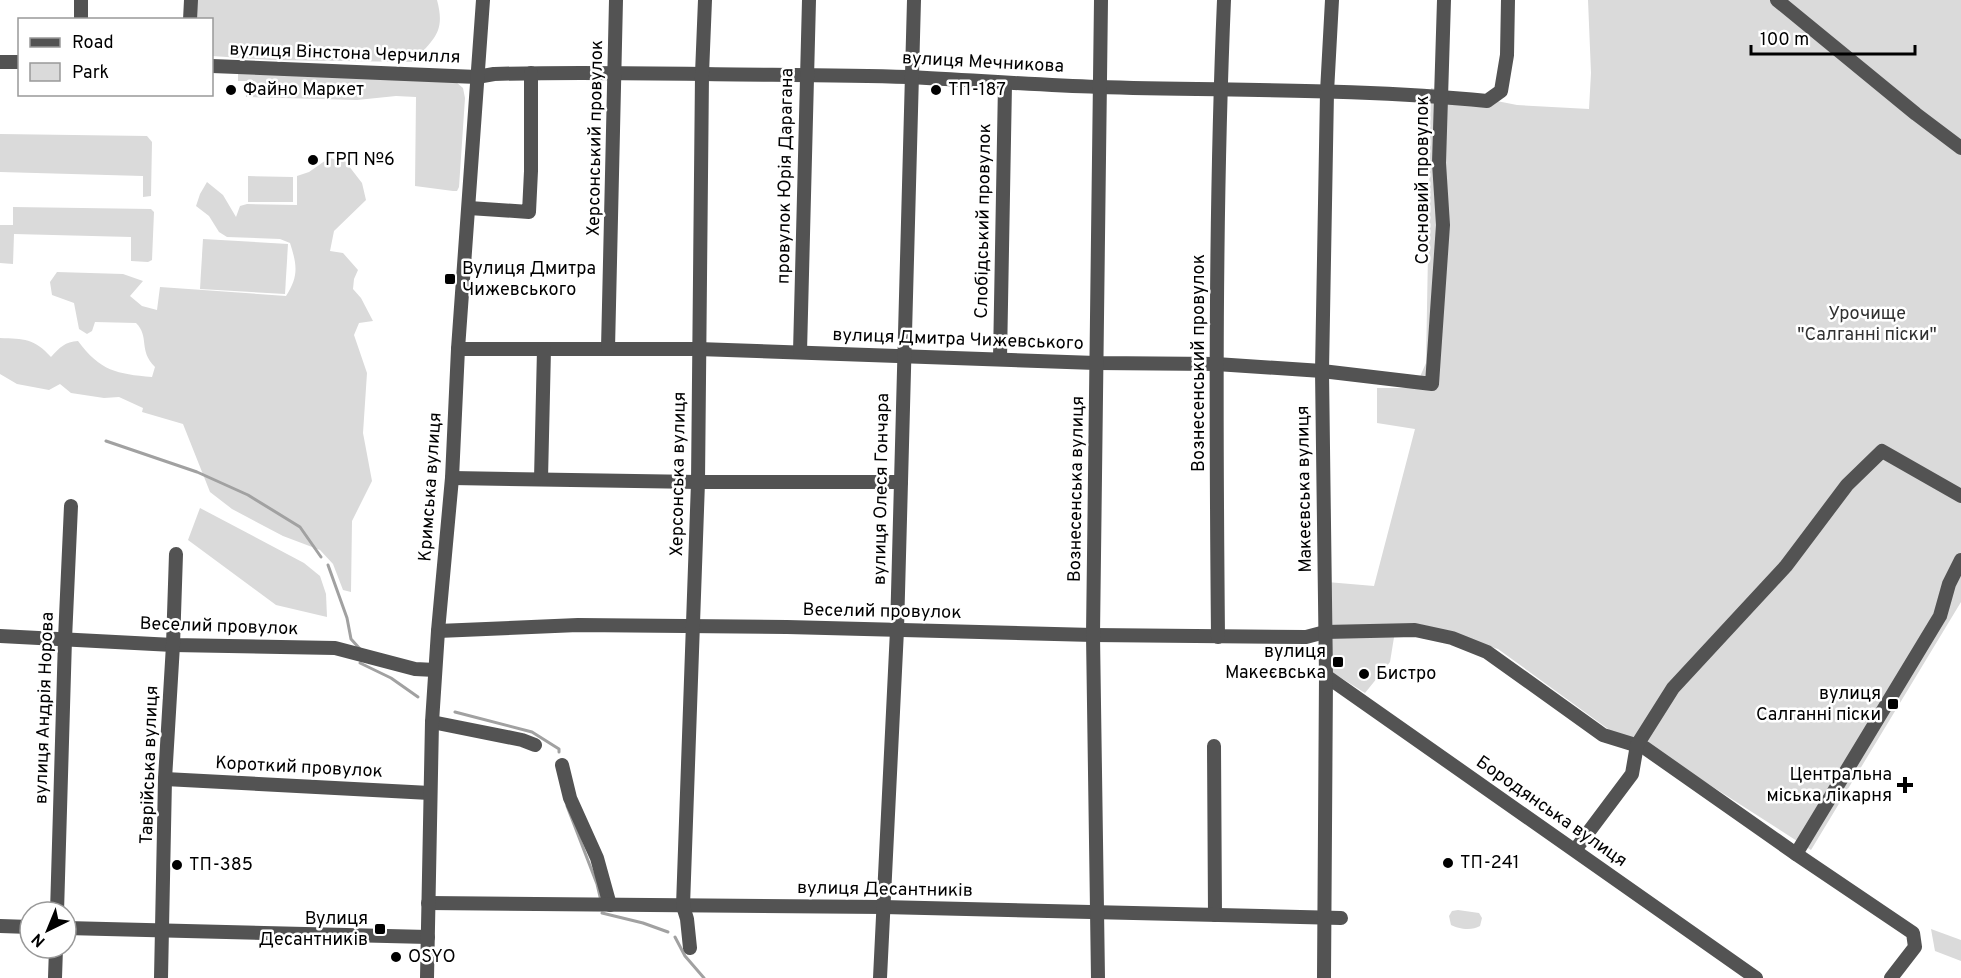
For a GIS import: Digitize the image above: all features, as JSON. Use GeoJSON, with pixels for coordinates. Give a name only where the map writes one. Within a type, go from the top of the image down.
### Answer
{"type":"FeatureCollection","features":[{"type":"Feature","properties":{"kind":"street"},"geometry":{"type":"LineString","coordinates":[[81,0],[81,18]]}},
{"type":"Feature","properties":{"kind":"street"},"geometry":{"type":"LineString","coordinates":[[190,18],[191,0]]}},
{"type":"Feature","properties":{"kind":"street","name":"Кримська вулиця"},"geometry":{"type":"LineString","coordinates":[[427,978],[432,722],[452,478],[458,349],[483,0]]}},
{"type":"Feature","properties":{"kind":"street","name":"Херсонський провулок"},"geometry":{"type":"LineString","coordinates":[[608,349],[616,0]]}},
{"type":"Feature","properties":{"kind":"street","name":"Херсонська вулиця"},"geometry":{"type":"LineString","coordinates":[[690,948],[687,919],[683,906],[698,482],[702,74],[705,0]]}},
{"type":"Feature","properties":{"kind":"street","name":"провулок Юрія Дарагана"},"geometry":{"type":"LineString","coordinates":[[800,352],[809,0]]}},
{"type":"Feature","properties":{"kind":"street","name":"вулиця Олеся Гончара"},"geometry":{"type":"LineString","coordinates":[[880,978],[897,630],[914,0]]}},
{"type":"Feature","properties":{"kind":"street","name":"Вознесенська вулиця"},"geometry":{"type":"LineString","coordinates":[[1098,978],[1093,635],[1101,0]]}},
{"type":"Feature","properties":{"kind":"street","name":"Вознесенський провулок"},"geometry":{"type":"LineString","coordinates":[[1218,637],[1216,364],[1220,88],[1224,0]]}},
{"type":"Feature","properties":{"kind":"street","name":"Макеєвська вулиця"},"geometry":{"type":"LineString","coordinates":[[1324,978],[1326,676],[1322,371],[1327,92],[1332,0]]}},
{"type":"Feature","properties":{"kind":"street","name":"Сосновий провулок"},"geometry":{"type":"LineString","coordinates":[[1434,360],[1443,225],[1439,163],[1444,0]]}},
{"type":"Feature","properties":{"kind":"street","name":"вулиця Мечникова"},"geometry":{"type":"LineString","coordinates":[[477,77],[494,74],[615,72],[911,77],[1005,84],[1220,88],[1486,101],[1501,91],[1504,77],[1508,0]]}},
{"type":"Feature","properties":{"kind":"street"},"geometry":{"type":"LineString","coordinates":[[1777,0],[1961,148]]}},
{"type":"Feature","properties":{"kind":"street"},"geometry":{"type":"LineString","coordinates":[[0,62],[18,62]]}},
{"type":"Feature","properties":{"kind":"street","name":"вулиця Вінстона Черчилля"},"geometry":{"type":"LineString","coordinates":[[213,66],[477,77]]}},
{"type":"Feature","properties":{"kind":"street"},"geometry":{"type":"LineString","coordinates":[[469,208],[529,212],[531,73]]}},
{"type":"Feature","properties":{"kind":"street","name":"Слобідський провулок"},"geometry":{"type":"LineString","coordinates":[[1000,359],[1005,84]]}},
{"type":"Feature","properties":{"kind":"street","name":"вулиця Дмитра Чижевського"},"geometry":{"type":"LineString","coordinates":[[458,349],[800,352],[1096,363],[1216,364],[1322,371],[1432,384],[1434,360]]}},
{"type":"Feature","properties":{"kind":"street"},"geometry":{"type":"LineString","coordinates":[[541,479],[544,349]]}},
{"type":"Feature","properties":{"kind":"street"},"geometry":{"type":"LineString","coordinates":[[1575,850],[1632,774],[1637,745],[1673,688],[1786,566],[1847,485],[1882,451],[1961,496]]}},
{"type":"Feature","properties":{"kind":"street"},"geometry":{"type":"LineString","coordinates":[[452,478],[698,482],[901,482]]}},
{"type":"Feature","properties":{"kind":"street","name":"вулиця Андрія Норова"},"geometry":{"type":"LineString","coordinates":[[57,900],[71,506]]}},
{"type":"Feature","properties":{"kind":"street","name":"Таврійська вулиця"},"geometry":{"type":"LineString","coordinates":[[162,978],[165,779],[176,554]]}},
{"type":"Feature","properties":{"kind":"street"},"geometry":{"type":"LineString","coordinates":[[1796,854],[1940,616],[1948,584],[1961,560]]}},
{"type":"Feature","properties":{"kind":"street","name":"Веселий провулок"},"geometry":{"type":"LineString","coordinates":[[438,631],[578,625],[1306,638],[1325,632],[1415,630],[1452,638],[1487,652],[1603,735],[1645,748],[1913,933],[1916,947],[1892,977]]}},
{"type":"Feature","properties":{"kind":"street","name":"Веселий провулок"},"geometry":{"type":"LineString","coordinates":[[0,636],[173,645],[335,648],[415,669],[435,670]]}},
{"type":"Feature","properties":{"kind":"street","name":"Бородянська вулиця"},"geometry":{"type":"LineString","coordinates":[[1326,676],[1756,978]]}},
{"type":"Feature","properties":{"kind":"street"},"geometry":{"type":"LineString","coordinates":[[432,722],[522,740],[535,745]]}},
{"type":"Feature","properties":{"kind":"street"},"geometry":{"type":"LineString","coordinates":[[1214,746],[1215,915]]}},
{"type":"Feature","properties":{"kind":"street"},"geometry":{"type":"LineString","coordinates":[[562,765],[570,798],[597,858],[610,905]]}},
{"type":"Feature","properties":{"kind":"street","name":"Короткий провулок"},"geometry":{"type":"LineString","coordinates":[[165,779],[430,793]]}},
{"type":"Feature","properties":{"kind":"street","name":"вулиця Десантників"},"geometry":{"type":"LineString","coordinates":[[428,903],[883,907],[1341,918]]}},
{"type":"Feature","properties":{"kind":"street"},"geometry":{"type":"LineString","coordinates":[[0,926],[18,927]]}},
{"type":"Feature","properties":{"kind":"street"},"geometry":{"type":"LineString","coordinates":[[78,928],[428,937]]}},
{"type":"Feature","properties":{"kind":"street"},"geometry":{"type":"LineString","coordinates":[[55,978],[56,960]]}},
{"type":"Feature","properties":{"kind":"green space"},"geometry":{"type":"Polygon","coordinates":[[[196,0],[437,0],[440,20],[436,35],[413,62],[271,60],[213,56],[213,18],[197,18],[196,0]]]}},
{"type":"Feature","properties":{"kind":"green space","name":"Урочище \"Салганні піски\""},"geometry":{"type":"Polygon","coordinates":[[[1588,0],[1961,0],[1961,602],[1811,850],[1646,744],[1615,734],[1498,649],[1419,624],[1396,625],[1390,662],[1365,693],[1327,669],[1327,582],[1374,586],[1415,429],[1377,423],[1377,388],[1415,388],[1426,363],[1431,88],[1517,105],[1589,109],[1591,73],[1588,0]]]}},
{"type":"Feature","properties":{"kind":"green space"},"geometry":{"type":"Polygon","coordinates":[[[238,71],[456,82],[463,88],[465,98],[457,191],[415,186],[416,97],[396,96],[357,100],[246,97],[246,81],[238,81],[238,71]]]}},
{"type":"Feature","properties":{"kind":"green space"},"geometry":{"type":"Polygon","coordinates":[[[0,134],[147,136],[152,142],[151,196],[143,197],[143,176],[0,172],[0,134]]]}},
{"type":"Feature","properties":{"kind":"green space"},"geometry":{"type":"Polygon","coordinates":[[[329,158],[345,161],[362,183],[366,200],[334,231],[330,251],[343,253],[358,270],[353,289],[361,298],[373,321],[359,323],[354,335],[367,373],[363,433],[372,481],[352,521],[351,592],[343,590],[333,564],[320,550],[283,536],[232,509],[210,492],[183,424],[142,412],[143,408],[119,397],[104,398],[71,393],[60,384],[49,390],[17,384],[0,374],[0,338],[34,343],[51,357],[63,346],[78,341],[94,359],[110,369],[152,377],[155,367],[147,355],[142,333],[136,323],[95,322],[92,331],[87,334],[79,329],[74,303],[52,295],[50,282],[57,272],[123,274],[143,281],[130,296],[142,306],[157,310],[160,287],[286,296],[295,276],[290,243],[280,239],[227,237],[219,232],[209,216],[196,206],[207,182],[223,195],[236,217],[240,206],[247,204],[297,205],[297,176],[309,172],[329,158]]]}},
{"type":"Feature","properties":{"kind":"green space"},"geometry":{"type":"Polygon","coordinates":[[[248,176],[293,177],[293,202],[248,202],[248,176]]]}},
{"type":"Feature","properties":{"kind":"green space"},"geometry":{"type":"Polygon","coordinates":[[[13,207],[151,209],[154,212],[152,260],[148,262],[131,261],[131,237],[14,234],[13,264],[0,263],[0,225],[13,225],[13,207]]]}},
{"type":"Feature","properties":{"kind":"green space"},"geometry":{"type":"Polygon","coordinates":[[[203,239],[288,244],[285,294],[200,289],[203,239]]]}},
{"type":"Feature","properties":{"kind":"green space"},"geometry":{"type":"Polygon","coordinates":[[[200,508],[304,563],[320,576],[326,594],[327,617],[276,605],[188,540],[200,508]]]}},
{"type":"Feature","properties":{"kind":"green space"},"geometry":{"type":"Polygon","coordinates":[[[1452,911],[1479,913],[1482,918],[1480,926],[1465,929],[1451,925],[1449,916],[1452,911]]]}},
{"type":"Feature","properties":{"kind":"green space"},"geometry":{"type":"Polygon","coordinates":[[[1931,929],[1961,940],[1961,961],[1935,951],[1931,929]]]}},
{"type":"Feature","properties":{"kind":"waterway"},"geometry":{"type":"LineString","coordinates":[[106,441],[197,472],[248,495],[300,527],[321,557]]}},
{"type":"Feature","properties":{"kind":"waterway"},"geometry":{"type":"LineString","coordinates":[[328,565],[347,618],[351,639],[360,649]]}},
{"type":"Feature","properties":{"kind":"waterway"},"geometry":{"type":"LineString","coordinates":[[360,663],[391,678],[418,697]]}},
{"type":"Feature","properties":{"kind":"waterway"},"geometry":{"type":"LineString","coordinates":[[455,712],[532,732],[559,749],[559,752]]}},
{"type":"Feature","properties":{"kind":"waterway"},"geometry":{"type":"LineString","coordinates":[[567,806],[597,884],[601,901]]}},
{"type":"Feature","properties":{"kind":"waterway"},"geometry":{"type":"LineString","coordinates":[[602,913],[668,932]]}},
{"type":"Feature","properties":{"kind":"waterway"},"geometry":{"type":"LineString","coordinates":[[675,937],[685,956],[704,978]]}},
{"type":"Feature","properties":{"kind":"place","name":"Файно Маркет"},"geometry":{"type":"Point","coordinates":[231,90]}},
{"type":"Feature","properties":{"kind":"place","name":"ТП-187"},"geometry":{"type":"Point","coordinates":[936,90]}},
{"type":"Feature","properties":{"kind":"place","name":"ГРП №6"},"geometry":{"type":"Point","coordinates":[313,160]}},
{"type":"Feature","properties":{"kind":"place","name":"Вулиця Дмитра Чижевського"},"geometry":{"type":"Point","coordinates":[450,279]}},
{"type":"Feature","properties":{"kind":"place","name":"вулиця Макеєвська"},"geometry":{"type":"Point","coordinates":[1338,662]}},
{"type":"Feature","properties":{"kind":"place","name":"Бистро"},"geometry":{"type":"Point","coordinates":[1364,674]}},
{"type":"Feature","properties":{"kind":"place","name":"вулиця Салганні піски"},"geometry":{"type":"Point","coordinates":[1893,704]}},
{"type":"Feature","properties":{"kind":"place","name":"Центральна міська лікарня"},"geometry":{"type":"Point","coordinates":[1905,785]}},
{"type":"Feature","properties":{"kind":"place","name":"ТП-241"},"geometry":{"type":"Point","coordinates":[1448,863]}},
{"type":"Feature","properties":{"kind":"place","name":"ТП-385"},"geometry":{"type":"Point","coordinates":[177,865]}},
{"type":"Feature","properties":{"kind":"place","name":"Вулиця Десантників"},"geometry":{"type":"Point","coordinates":[380,929]}},
{"type":"Feature","properties":{"kind":"place","name":"OSYO"},"geometry":{"type":"Point","coordinates":[396,957]}}]}
